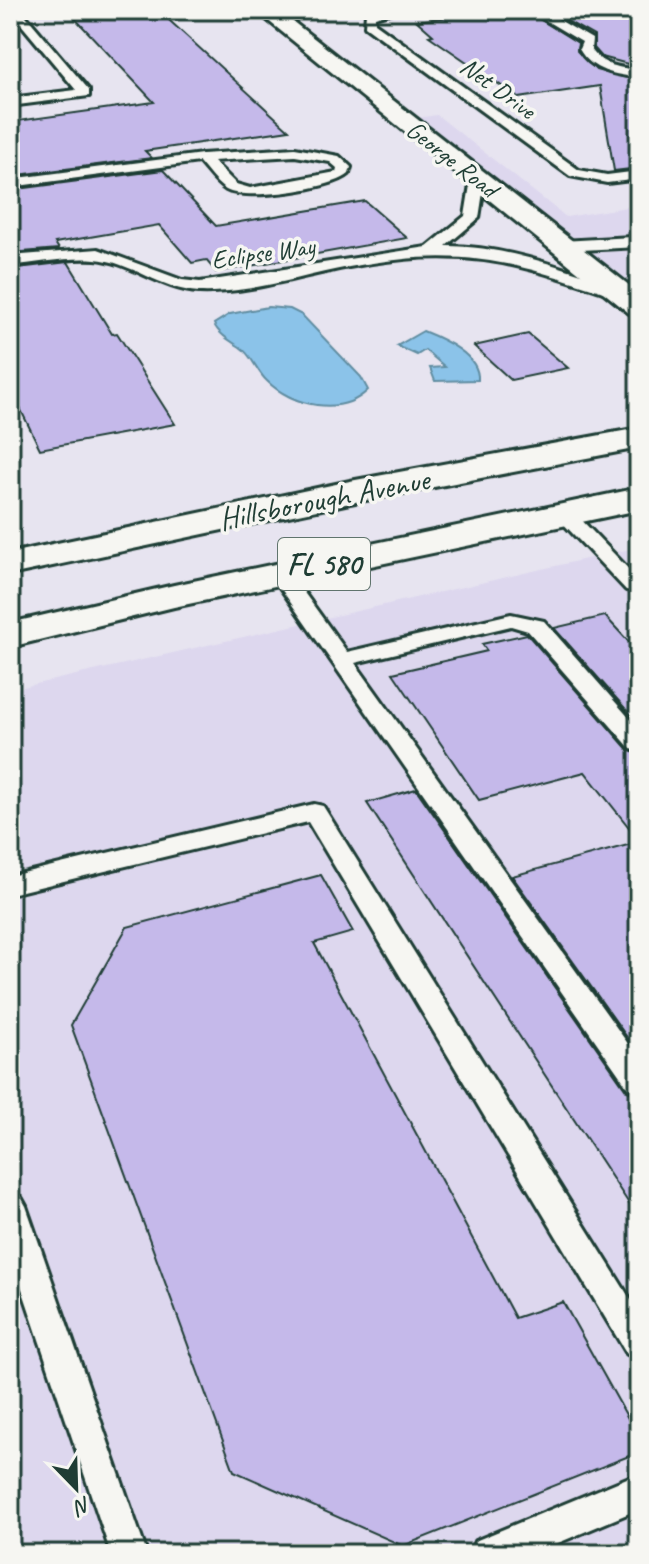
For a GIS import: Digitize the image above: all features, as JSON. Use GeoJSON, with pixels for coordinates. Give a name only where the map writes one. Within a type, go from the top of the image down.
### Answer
{"type":"FeatureCollection","features":[{"type":"Feature","properties":{"kind":"main road","name":"George Road"},"geometry":{"type":"LineString","coordinates":[[265,10],[630,300]]}},
{"type":"Feature","properties":{"kind":"main road","name":"Hillsborough Avenue"},"geometry":{"type":"LineString","coordinates":[[10,564],[350,492],[639,438]]}},
{"type":"Feature","properties":{"kind":"main road","name":"Hillsborough Avenue"},"geometry":{"type":"LineString","coordinates":[[10,635],[280,573],[639,499]]}},
{"type":"Feature","properties":{"kind":"lane"},"geometry":{"type":"LineString","coordinates":[[10,102],[85,93],[15,10]]}},
{"type":"Feature","properties":{"kind":"lane","name":"Net Drive"},"geometry":{"type":"LineString","coordinates":[[393,10],[370,15],[369,24],[575,173],[607,179],[639,175]]}},
{"type":"Feature","properties":{"kind":"lane"},"geometry":{"type":"LineString","coordinates":[[534,10],[588,41],[585,49],[589,58],[601,66],[639,74]]}},
{"type":"Feature","properties":{"kind":"lane"},"geometry":{"type":"LineString","coordinates":[[10,183],[202,158],[295,152],[334,159],[344,167],[342,174],[331,179],[250,192],[231,187],[202,158]]}},
{"type":"Feature","properties":{"kind":"lane"},"geometry":{"type":"LineString","coordinates":[[431,251],[472,218],[478,179]]}},
{"type":"Feature","properties":{"kind":"lane"},"geometry":{"type":"LineString","coordinates":[[562,246],[637,238]]}},
{"type":"Feature","properties":{"kind":"lane","name":"Eclipse Way"},"geometry":{"type":"LineString","coordinates":[[10,261],[98,254],[179,284],[200,287],[431,251],[506,257],[630,300]]}},
{"type":"Feature","properties":{"kind":"lane"},"geometry":{"type":"LineString","coordinates":[[565,514],[633,586],[639,586]]}},
{"type":"Feature","properties":{"kind":"lane"},"geometry":{"type":"LineString","coordinates":[[280,573],[639,1081]]}},
{"type":"Feature","properties":{"kind":"lane"},"geometry":{"type":"LineString","coordinates":[[341,660],[511,620],[536,626],[639,744]]}},
{"type":"Feature","properties":{"kind":"lane"},"geometry":{"type":"LineString","coordinates":[[10,885],[314,812],[639,1343]]}},
{"type":"Feature","properties":{"kind":"lane"},"geometry":{"type":"LineString","coordinates":[[10,1206],[129,1554]]}},
{"type":"Feature","properties":{"kind":"lane"},"geometry":{"type":"LineString","coordinates":[[488,1554],[639,1491]]}},
{"type":"Feature","properties":{"kind":"shaded area"},"geometry":{"type":"Polygon","coordinates":[[[437,115],[566,217],[639,205],[639,291],[417,118],[437,115]]]}},
{"type":"Feature","properties":{"kind":"shaded area"},"geometry":{"type":"Polygon","coordinates":[[[639,547],[639,1554],[10,1554],[10,905],[16,890],[21,763],[10,713],[10,690],[639,547]]]}},
{"type":"Feature","properties":{"kind":"water"},"geometry":{"type":"Polygon","coordinates":[[[268,307],[290,309],[302,315],[361,377],[368,390],[344,404],[331,406],[303,402],[277,390],[263,377],[244,350],[214,324],[230,314],[268,307]]]}},
{"type":"Feature","properties":{"kind":"water"},"geometry":{"type":"Polygon","coordinates":[[[423,331],[450,343],[467,356],[477,371],[478,380],[435,381],[430,368],[445,367],[425,350],[417,355],[397,346],[423,331]]]}},
{"type":"Feature","properties":{"kind":"building"},"geometry":{"type":"Polygon","coordinates":[[[67,10],[158,10],[289,130],[145,151],[152,158],[10,176],[10,122],[154,102],[67,10]]]}},
{"type":"Feature","properties":{"kind":"building"},"geometry":{"type":"Polygon","coordinates":[[[525,10],[578,43],[577,51],[596,70],[639,81],[639,168],[614,171],[600,86],[519,98],[429,36],[433,35],[417,21],[525,10]]]}},
{"type":"Feature","properties":{"kind":"building"},"geometry":{"type":"Polygon","coordinates":[[[548,10],[639,10],[639,67],[602,57],[594,48],[594,36],[548,10]]]}},
{"type":"Feature","properties":{"kind":"building"},"geometry":{"type":"Polygon","coordinates":[[[163,170],[216,226],[365,201],[407,238],[216,272],[206,260],[192,263],[159,225],[55,243],[59,249],[10,253],[10,190],[163,170]]]}},
{"type":"Feature","properties":{"kind":"building"},"geometry":{"type":"Polygon","coordinates":[[[68,262],[112,334],[117,333],[175,424],[40,449],[10,388],[10,269],[68,262]]]}},
{"type":"Feature","properties":{"kind":"building"},"geometry":{"type":"Polygon","coordinates":[[[528,334],[568,368],[511,380],[474,346],[528,334]]]}},
{"type":"Feature","properties":{"kind":"building"},"geometry":{"type":"Polygon","coordinates":[[[605,616],[639,653],[639,724],[554,628],[605,616]]]}},
{"type":"Feature","properties":{"kind":"building"},"geometry":{"type":"Polygon","coordinates":[[[527,634],[629,751],[639,754],[639,840],[585,772],[479,800],[393,673],[487,651],[482,644],[527,634]]]}},
{"type":"Feature","properties":{"kind":"building"},"geometry":{"type":"Polygon","coordinates":[[[416,789],[627,1091],[639,1096],[639,1219],[367,803],[416,789]]]}},
{"type":"Feature","properties":{"kind":"building"},"geometry":{"type":"Polygon","coordinates":[[[639,842],[639,1054],[512,876],[639,842]]]}},
{"type":"Feature","properties":{"kind":"building"},"geometry":{"type":"Polygon","coordinates":[[[321,875],[353,932],[314,943],[515,1318],[563,1302],[639,1438],[639,1452],[403,1546],[234,1471],[71,1025],[127,927],[321,875]]]}}]}
